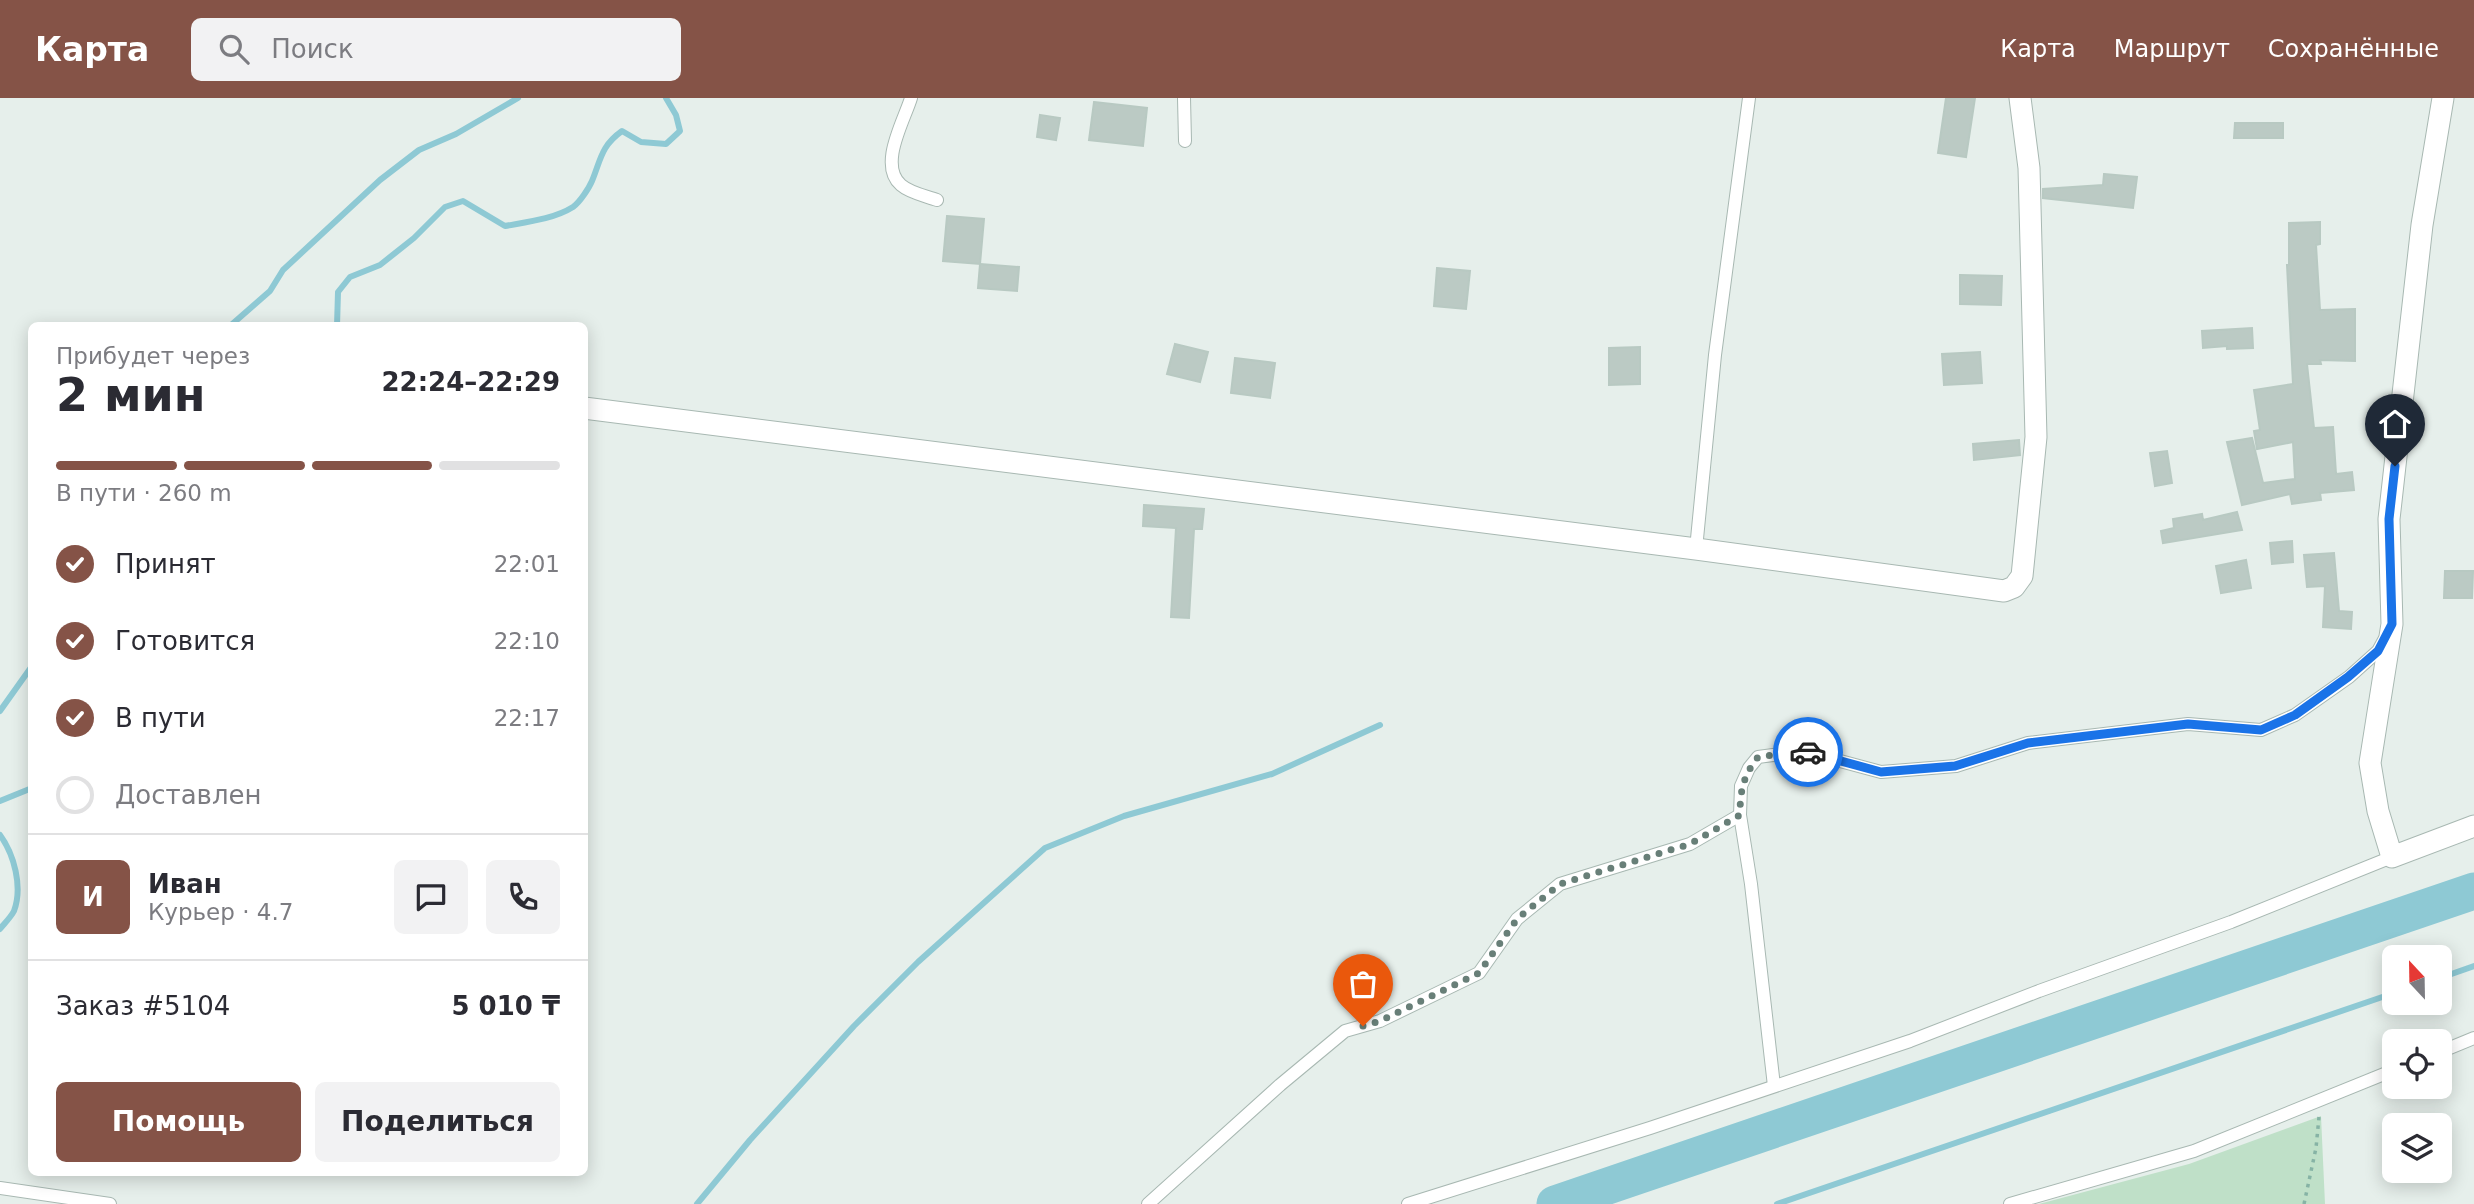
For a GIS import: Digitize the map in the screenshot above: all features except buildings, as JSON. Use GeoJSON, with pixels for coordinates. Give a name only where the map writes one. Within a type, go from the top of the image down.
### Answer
{"type":"FeatureCollection","features":[{"type":"Feature","properties":{"kind":"street"},"geometry":{"type":"LineString","coordinates":[[588,409],[1696,549],[2004,591],[2014,587],[2022,576],[2036,437],[2029,168],[2020,98]]}},
{"type":"Feature","properties":{"kind":"street"},"geometry":{"type":"LineString","coordinates":[[2443,98],[2422,225],[2389,519],[2392,624],[2370,763],[2378,811],[2392,857],[2474,826]]}},
{"type":"Feature","properties":{"kind":"lane"},"geometry":{"type":"LineString","coordinates":[[911,98],[896,136],[891,163],[895,178],[902,187],[937,200]]}},
{"type":"Feature","properties":{"kind":"lane"},"geometry":{"type":"LineString","coordinates":[[1184,98],[1185,141]]}},
{"type":"Feature","properties":{"kind":"lane"},"geometry":{"type":"LineString","coordinates":[[1696,549],[1715,355],[1749,98]]}},
{"type":"Feature","properties":{"kind":"lane"},"geometry":{"type":"LineString","coordinates":[[1773,1086],[1751,884],[1740,815],[1741,786],[1749,768],[1758,757],[1803,751],[1881,772],[1955,766],[2028,743],[2188,724],[2261,730],[2295,715],[2348,677],[2378,651],[2392,624]]}},
{"type":"Feature","properties":{"kind":"lane"},"geometry":{"type":"LineString","coordinates":[[1148,1204],[1280,1085],[1345,1031],[1380,1021],[1479,973],[1517,919],[1560,884],[1690,844],[1740,815]]}},
{"type":"Feature","properties":{"kind":"lane"},"geometry":{"type":"LineString","coordinates":[[1408,1204],[1910,1041],[2231,922],[2392,857]]}},
{"type":"Feature","properties":{"kind":"lane"},"geometry":{"type":"LineString","coordinates":[[2452,1047],[2474,1038]]}},
{"type":"Feature","properties":{"kind":"lane"},"geometry":{"type":"LineString","coordinates":[[2010,1204],[2194,1151],[2382,1075]]}},
{"type":"Feature","properties":{"kind":"lane"},"geometry":{"type":"LineString","coordinates":[[0,1188],[110,1204]]}},
{"type":"Feature","properties":{"kind":"path"},"geometry":{"type":"LineString","coordinates":[[2304,1204],[2316,1148],[2321,1100]]}},
{"type":"Feature","properties":{"kind":"green space"},"geometry":{"type":"Polygon","coordinates":[[[2321,1116],[2325,1204],[2039,1204],[2189,1164],[2321,1116]]]}},
{"type":"Feature","properties":{"kind":"waterway"},"geometry":{"type":"LineString","coordinates":[[235,322],[270,291],[283,270],[380,180],[419,150],[456,134],[518,98]]}},
{"type":"Feature","properties":{"kind":"waterway"},"geometry":{"type":"LineString","coordinates":[[337,322],[338,292],[350,277],[380,265],[414,238],[445,207],[463,201],[505,226],[549,217],[566,211],[579,202],[591,184],[606,148],[622,131],[641,142],[666,144],[680,131],[676,115],[666,98]]}},
{"type":"Feature","properties":{"kind":"waterway"},"geometry":{"type":"LineString","coordinates":[[0,711],[28,672]]}},
{"type":"Feature","properties":{"kind":"waterway"},"geometry":{"type":"LineString","coordinates":[[697,1204],[750,1140],[854,1026],[918,962],[1045,848],[1124,816],[1272,774],[1380,725]]}},
{"type":"Feature","properties":{"kind":"waterway"},"geometry":{"type":"LineString","coordinates":[[0,801],[28,790]]}},
{"type":"Feature","properties":{"kind":"waterway"},"geometry":{"type":"LineString","coordinates":[[0,835],[13,861],[18,892],[14,911],[0,929]]}},
{"type":"Feature","properties":{"kind":"waterway"},"geometry":{"type":"LineString","coordinates":[[1555,1204],[2474,891]]}},
{"type":"Feature","properties":{"kind":"waterway"},"geometry":{"type":"LineString","coordinates":[[2452,974],[2474,966]]}},
{"type":"Feature","properties":{"kind":"waterway"},"geometry":{"type":"LineString","coordinates":[[1777,1204],[2382,997]]}},
{"type":"Feature","properties":{"kind":"way so far"},"geometry":{"type":"LineString","coordinates":[[1363,1026],[1380,1021],[1479,973],[1517,919],[1560,884],[1690,844],[1740,815],[1741,786],[1749,768],[1758,757],[1808,752]]}},
{"type":"Feature","properties":{"kind":"route"},"geometry":{"type":"LineString","coordinates":[[1808,752],[1881,772],[1955,766],[2028,743],[2188,724],[2261,730],[2295,715],[2348,677],[2378,651],[2392,624],[2389,519],[2395,466]]}}]}
